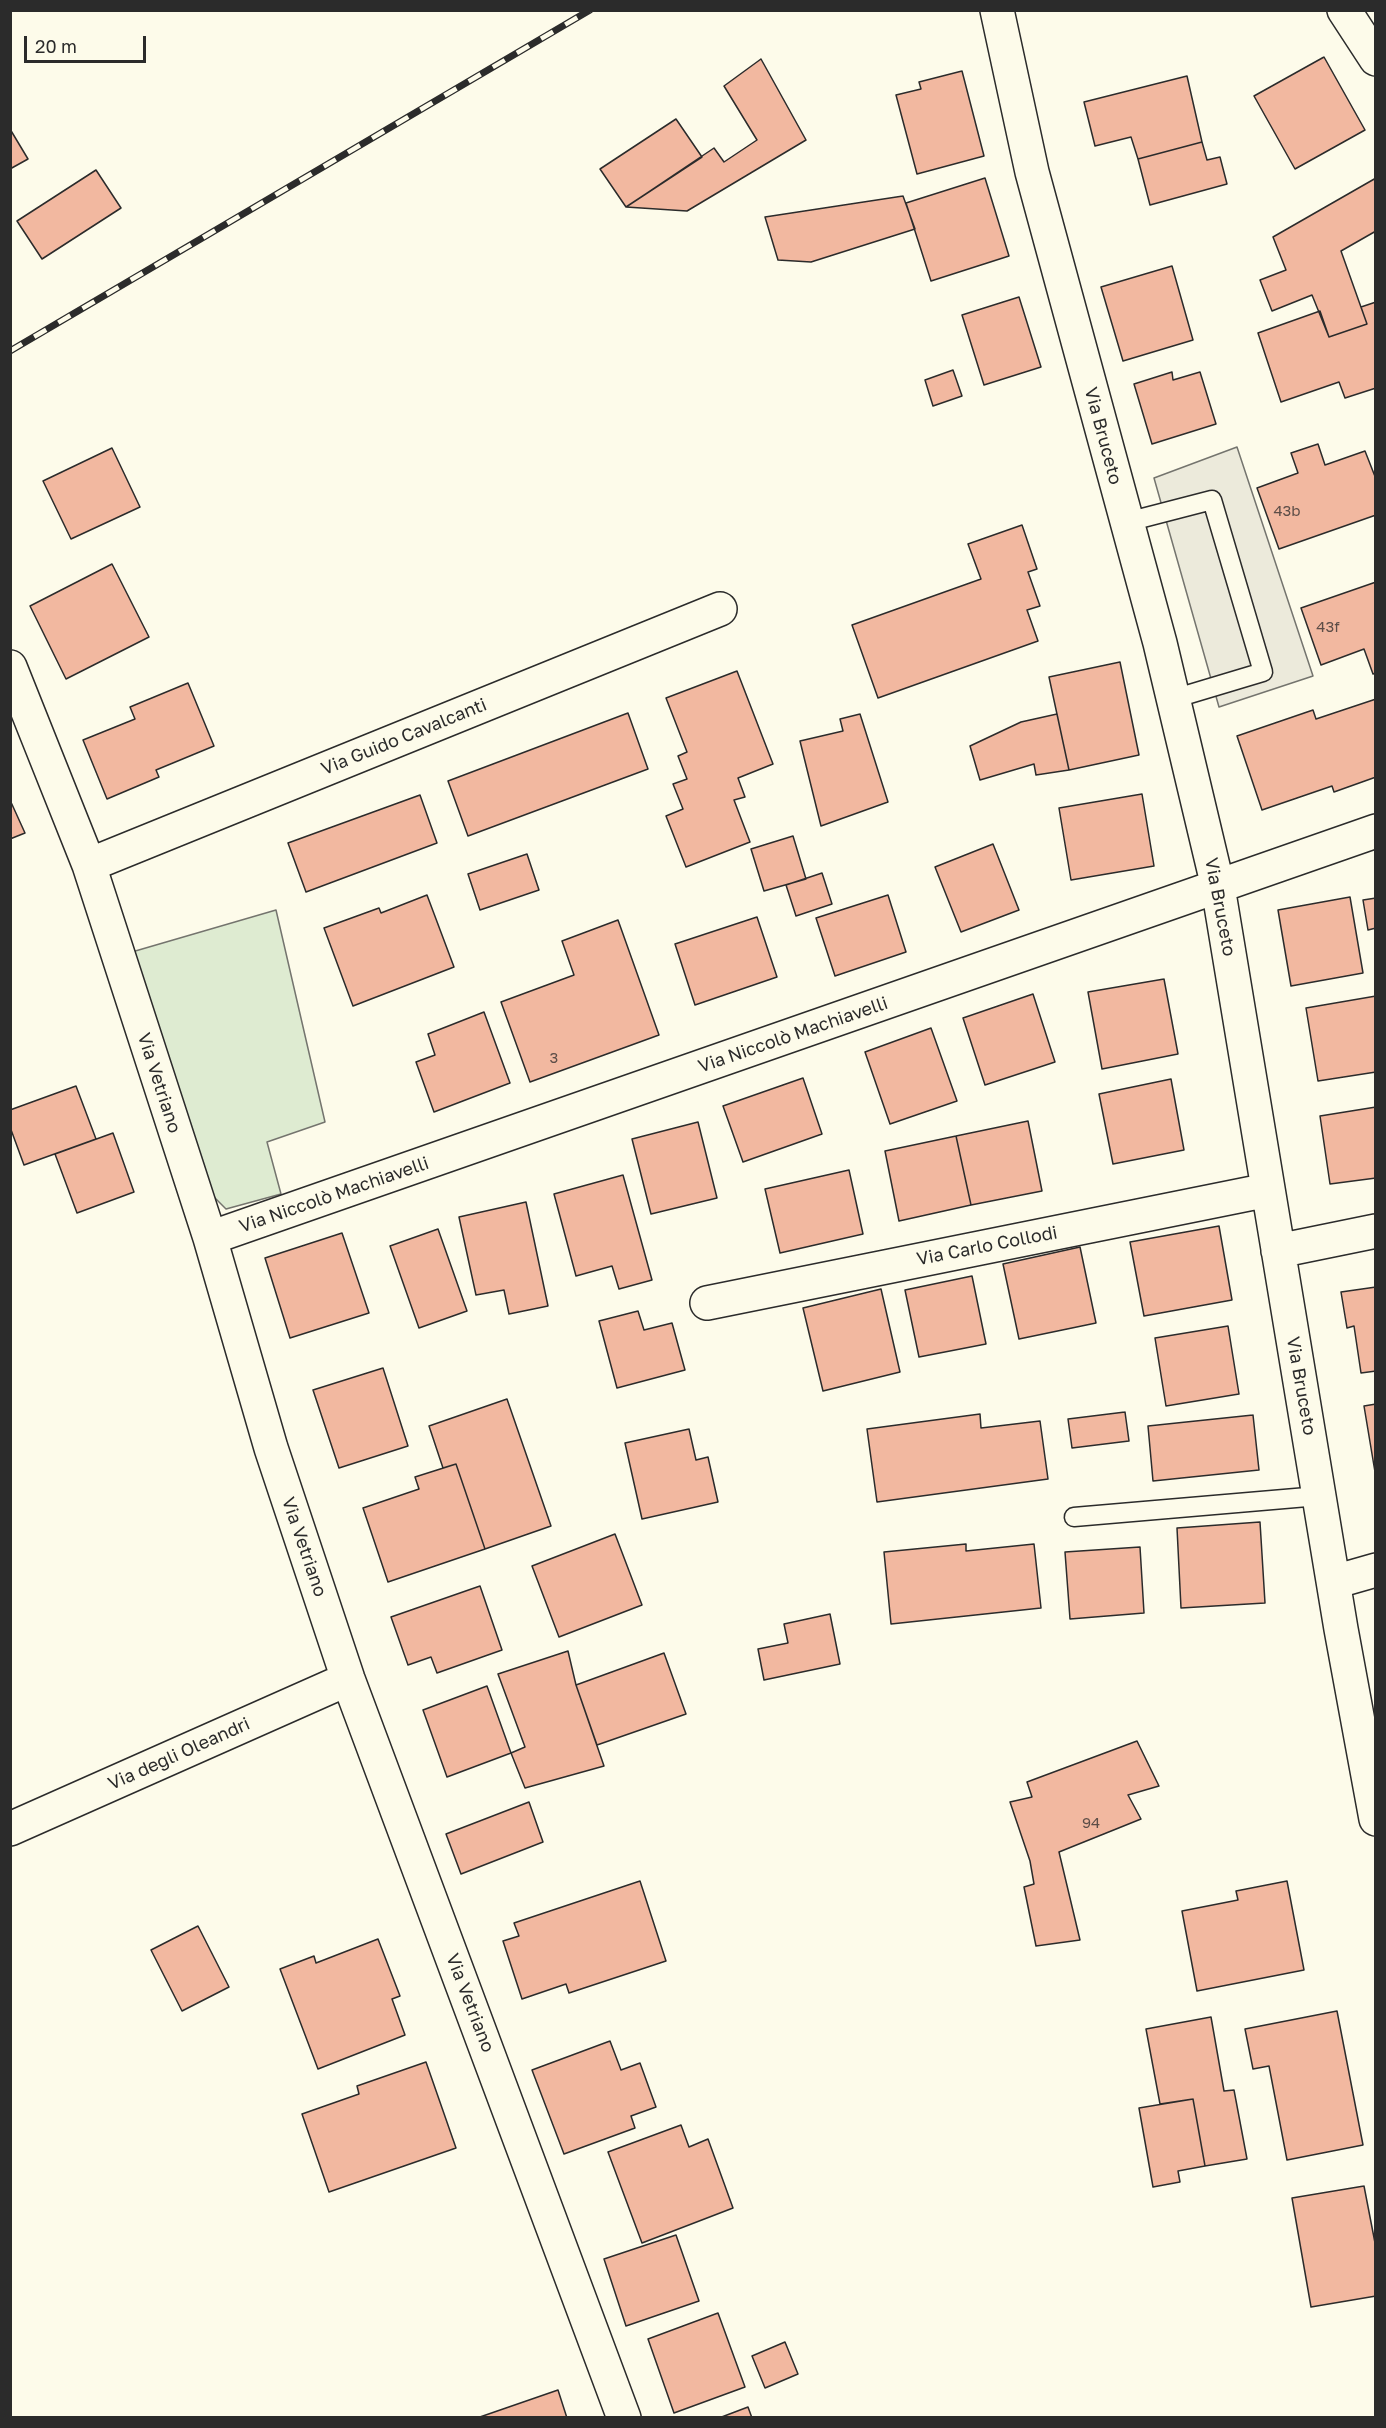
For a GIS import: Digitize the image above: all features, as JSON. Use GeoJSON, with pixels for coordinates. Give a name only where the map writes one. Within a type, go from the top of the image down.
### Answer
{"type":"FeatureCollection","features":[{"type":"Feature","properties":{"kind":"street","name":"Via Bruceto"},"geometry":{"type":"LineString","coordinates":[[997,10],[1032,172],[1127,522],[1173,699],[1218,887],[1319,1496],[1376,1819]]}},
{"type":"Feature","properties":{"kind":"street"},"geometry":{"type":"LineString","coordinates":[[1344,10],[1376,59]]}},
{"type":"Feature","properties":{"kind":"street","name":"Via Guido Cavalcanti"},"geometry":{"type":"LineString","coordinates":[[89,865],[720,609]]}},
{"type":"Feature","properties":{"kind":"street","name":"Via Vetriano"},"geometry":{"type":"LineString","coordinates":[[10,667],[89,865],[210,1238],[271,1448],[348,1679],[624,2418]]}},
{"type":"Feature","properties":{"kind":"street","name":"Via Niccolò Machiavelli"},"geometry":{"type":"LineString","coordinates":[[210,1238],[1376,831]]}},
{"type":"Feature","properties":{"kind":"street","name":"Via Carlo Collodi"},"geometry":{"type":"LineString","coordinates":[[707,1303],[1268,1190]]}},
{"type":"Feature","properties":{"kind":"street"},"geometry":{"type":"LineString","coordinates":[[1278,1251],[1376,1231]]}},
{"type":"Feature","properties":{"kind":"street"},"geometry":{"type":"LineString","coordinates":[[1334,1582],[1376,1570]]}},
{"type":"Feature","properties":{"kind":"street","name":"Via degli Oleandri"},"geometry":{"type":"LineString","coordinates":[[10,1829],[348,1679]]}},
{"type":"Feature","properties":{"kind":"lane"},"geometry":{"type":"LineString","coordinates":[[1127,522],[1212,501],[1263,672],[1173,699]]}},
{"type":"Feature","properties":{"kind":"lane"},"geometry":{"type":"LineString","coordinates":[[1074,1517],[1319,1496]]}},
{"type":"Feature","properties":{"kind":"green space"},"geometry":{"type":"Polygon","coordinates":[[[276,910],[325,1122],[267,1142],[281,1194],[226,1209],[205,1188],[125,954],[276,910]]]}},
{"type":"Feature","properties":{"kind":"shaded area"},"geometry":{"type":"Polygon","coordinates":[[[1237,447],[1313,676],[1219,707],[1154,478],[1237,447]]]}},
{"type":"Feature","properties":{"kind":"building"},"geometry":{"type":"Polygon","coordinates":[[[1324,57],[1365,130],[1295,169],[1254,96],[1324,57]]]}},
{"type":"Feature","properties":{"kind":"building"},"geometry":{"type":"Polygon","coordinates":[[[761,59],[806,140],[687,211],[626,207],[714,148],[724,162],[757,140],[724,86],[761,59]]]}},
{"type":"Feature","properties":{"kind":"building"},"geometry":{"type":"Polygon","coordinates":[[[962,71],[984,156],[917,174],[896,95],[921,89],[919,82],[962,71]]]}},
{"type":"Feature","properties":{"kind":"building"},"geometry":{"type":"Polygon","coordinates":[[[1187,76],[1202,142],[1138,159],[1131,137],[1095,146],[1084,102],[1187,76]]]}},
{"type":"Feature","properties":{"kind":"building"},"geometry":{"type":"Polygon","coordinates":[[[676,119],[702,157],[626,207],[600,169],[676,119]]]}},
{"type":"Feature","properties":{"kind":"building"},"geometry":{"type":"Polygon","coordinates":[[[10,129],[28,159],[10,169],[10,129]]]}},
{"type":"Feature","properties":{"kind":"building"},"geometry":{"type":"Polygon","coordinates":[[[1202,142],[1207,160],[1220,157],[1227,184],[1150,205],[1138,159],[1202,142]]]}},
{"type":"Feature","properties":{"kind":"building"},"geometry":{"type":"Polygon","coordinates":[[[96,170],[121,208],[42,259],[17,221],[96,170]]]}},
{"type":"Feature","properties":{"kind":"building"},"geometry":{"type":"Polygon","coordinates":[[[985,178],[1009,256],[931,281],[906,203],[985,178]]]}},
{"type":"Feature","properties":{"kind":"building"},"geometry":{"type":"Polygon","coordinates":[[[1376,178],[1376,231],[1341,251],[1367,324],[1329,337],[1312,295],[1272,311],[1260,280],[1286,270],[1273,237],[1376,178]]]}},
{"type":"Feature","properties":{"kind":"building"},"geometry":{"type":"Polygon","coordinates":[[[903,196],[915,229],[811,262],[778,260],[765,217],[903,196]]]}},
{"type":"Feature","properties":{"kind":"building"},"geometry":{"type":"Polygon","coordinates":[[[1172,266],[1193,340],[1123,361],[1101,287],[1172,266]]]}},
{"type":"Feature","properties":{"kind":"building"},"geometry":{"type":"Polygon","coordinates":[[[1019,297],[1041,367],[984,385],[962,315],[1019,297]]]}},
{"type":"Feature","properties":{"kind":"building"},"geometry":{"type":"Polygon","coordinates":[[[1376,302],[1376,388],[1345,398],[1339,382],[1281,402],[1258,333],[1320,311],[1329,337],[1367,324],[1361,307],[1376,302]]]}},
{"type":"Feature","properties":{"kind":"building"},"geometry":{"type":"Polygon","coordinates":[[[953,370],[962,396],[933,406],[925,380],[953,370]]]}},
{"type":"Feature","properties":{"kind":"building"},"geometry":{"type":"Polygon","coordinates":[[[1172,372],[1173,380],[1200,372],[1216,424],[1152,444],[1134,384],[1172,372]]]}},
{"type":"Feature","properties":{"kind":"building"},"geometry":{"type":"Polygon","coordinates":[[[1318,444],[1325,465],[1365,451],[1376,479],[1376,515],[1279,549],[1257,488],[1298,473],[1291,453],[1318,444]]]}},
{"type":"Feature","properties":{"kind":"building"},"geometry":{"type":"Polygon","coordinates":[[[112,448],[140,507],[71,539],[43,481],[112,448]]]}},
{"type":"Feature","properties":{"kind":"building"},"geometry":{"type":"Polygon","coordinates":[[[1022,525],[1037,569],[1028,572],[1040,606],[1027,610],[1038,641],[878,698],[852,625],[981,579],[968,544],[1022,525]]]}},
{"type":"Feature","properties":{"kind":"building"},"geometry":{"type":"Polygon","coordinates":[[[112,564],[149,637],[66,679],[30,606],[112,564]]]}},
{"type":"Feature","properties":{"kind":"building"},"geometry":{"type":"Polygon","coordinates":[[[1376,582],[1376,673],[1373,674],[1364,649],[1321,665],[1301,608],[1376,582]]]}},
{"type":"Feature","properties":{"kind":"building"},"geometry":{"type":"Polygon","coordinates":[[[1120,662],[1139,755],[1069,770],[1049,677],[1120,662]]]}},
{"type":"Feature","properties":{"kind":"building"},"geometry":{"type":"Polygon","coordinates":[[[737,671],[773,764],[738,778],[745,797],[734,800],[750,842],[686,867],[666,816],[683,809],[673,784],[687,779],[678,756],[687,752],[666,698],[737,671]]]}},
{"type":"Feature","properties":{"kind":"building"},"geometry":{"type":"Polygon","coordinates":[[[188,683],[214,746],[156,770],[159,777],[107,799],[83,740],[135,719],[130,707],[188,683]]]}},
{"type":"Feature","properties":{"kind":"building"},"geometry":{"type":"Polygon","coordinates":[[[1376,699],[1376,777],[1334,792],[1332,786],[1262,810],[1237,736],[1313,710],[1316,719],[1376,699]]]}},
{"type":"Feature","properties":{"kind":"building"},"geometry":{"type":"Polygon","coordinates":[[[628,713],[648,769],[468,836],[448,781],[628,713]]]}},
{"type":"Feature","properties":{"kind":"building"},"geometry":{"type":"Polygon","coordinates":[[[860,714],[888,802],[821,826],[800,741],[843,731],[840,719],[860,714]]]}},
{"type":"Feature","properties":{"kind":"building"},"geometry":{"type":"Polygon","coordinates":[[[1057,714],[1069,770],[1036,775],[1034,764],[980,780],[970,746],[1021,722],[1057,714]]]}},
{"type":"Feature","properties":{"kind":"building"},"geometry":{"type":"Polygon","coordinates":[[[1142,794],[1154,866],[1071,880],[1059,808],[1142,794]]]}},
{"type":"Feature","properties":{"kind":"building"},"geometry":{"type":"Polygon","coordinates":[[[420,795],[437,843],[306,892],[288,843],[420,795]]]}},
{"type":"Feature","properties":{"kind":"building"},"geometry":{"type":"Polygon","coordinates":[[[10,800],[25,833],[10,839],[10,800]]]}},
{"type":"Feature","properties":{"kind":"building"},"geometry":{"type":"Polygon","coordinates":[[[793,836],[806,879],[764,891],[751,849],[793,836]]]}},
{"type":"Feature","properties":{"kind":"building"},"geometry":{"type":"Polygon","coordinates":[[[993,844],[1019,910],[961,932],[935,867],[993,844]]]}},
{"type":"Feature","properties":{"kind":"building"},"geometry":{"type":"Polygon","coordinates":[[[527,854],[539,890],[480,910],[468,874],[527,854]]]}},
{"type":"Feature","properties":{"kind":"building"},"geometry":{"type":"Polygon","coordinates":[[[822,873],[832,904],[796,916],[786,885],[822,873]]]}},
{"type":"Feature","properties":{"kind":"building"},"geometry":{"type":"Polygon","coordinates":[[[427,895],[454,967],[353,1006],[324,928],[379,908],[381,913],[427,895]]]}},
{"type":"Feature","properties":{"kind":"building"},"geometry":{"type":"Polygon","coordinates":[[[888,895],[906,952],[835,976],[816,918],[888,895]]]}},
{"type":"Feature","properties":{"kind":"building"},"geometry":{"type":"Polygon","coordinates":[[[1350,897],[1363,973],[1291,986],[1278,910],[1350,897]]]}},
{"type":"Feature","properties":{"kind":"building"},"geometry":{"type":"Polygon","coordinates":[[[1376,898],[1376,928],[1368,930],[1363,900],[1376,898]]]}},
{"type":"Feature","properties":{"kind":"building"},"geometry":{"type":"Polygon","coordinates":[[[757,917],[777,977],[695,1005],[675,944],[757,917]]]}},
{"type":"Feature","properties":{"kind":"building"},"geometry":{"type":"Polygon","coordinates":[[[618,920],[659,1035],[530,1082],[501,1002],[574,975],[562,941],[618,920]]]}},
{"type":"Feature","properties":{"kind":"building"},"geometry":{"type":"Polygon","coordinates":[[[1164,979],[1178,1054],[1102,1069],[1088,992],[1164,979]]]}},
{"type":"Feature","properties":{"kind":"building"},"geometry":{"type":"Polygon","coordinates":[[[1033,994],[1055,1062],[985,1085],[963,1018],[1033,994]]]}},
{"type":"Feature","properties":{"kind":"building"},"geometry":{"type":"Polygon","coordinates":[[[1376,996],[1376,1072],[1318,1081],[1306,1008],[1376,996]]]}},
{"type":"Feature","properties":{"kind":"building"},"geometry":{"type":"Polygon","coordinates":[[[484,1012],[510,1083],[434,1112],[416,1062],[435,1055],[428,1034],[484,1012]]]}},
{"type":"Feature","properties":{"kind":"building"},"geometry":{"type":"Polygon","coordinates":[[[931,1028],[957,1101],[890,1124],[865,1052],[931,1028]]]}},
{"type":"Feature","properties":{"kind":"building"},"geometry":{"type":"Polygon","coordinates":[[[803,1078],[822,1134],[743,1162],[723,1106],[803,1078]]]}},
{"type":"Feature","properties":{"kind":"building"},"geometry":{"type":"Polygon","coordinates":[[[1171,1079],[1184,1150],[1113,1164],[1099,1094],[1171,1079]]]}},
{"type":"Feature","properties":{"kind":"building"},"geometry":{"type":"Polygon","coordinates":[[[76,1086],[96,1139],[24,1165],[10,1127],[10,1110],[76,1086]]]}},
{"type":"Feature","properties":{"kind":"building"},"geometry":{"type":"Polygon","coordinates":[[[1376,1107],[1376,1178],[1330,1184],[1320,1116],[1376,1107]]]}},
{"type":"Feature","properties":{"kind":"building"},"geometry":{"type":"Polygon","coordinates":[[[1028,1121],[1042,1191],[971,1205],[956,1136],[1028,1121]]]}},
{"type":"Feature","properties":{"kind":"building"},"geometry":{"type":"Polygon","coordinates":[[[698,1122],[717,1198],[651,1214],[632,1139],[698,1122]]]}},
{"type":"Feature","properties":{"kind":"building"},"geometry":{"type":"Polygon","coordinates":[[[113,1133],[134,1192],[77,1213],[55,1154],[113,1133]]]}},
{"type":"Feature","properties":{"kind":"building"},"geometry":{"type":"Polygon","coordinates":[[[956,1136],[971,1205],[899,1221],[885,1151],[956,1136]]]}},
{"type":"Feature","properties":{"kind":"building"},"geometry":{"type":"Polygon","coordinates":[[[849,1170],[863,1234],[780,1253],[765,1189],[849,1170]]]}},
{"type":"Feature","properties":{"kind":"building"},"geometry":{"type":"Polygon","coordinates":[[[623,1175],[652,1280],[619,1289],[612,1266],[576,1276],[554,1194],[623,1175]]]}},
{"type":"Feature","properties":{"kind":"building"},"geometry":{"type":"Polygon","coordinates":[[[526,1202],[548,1306],[509,1314],[504,1290],[476,1295],[459,1217],[526,1202]]]}},
{"type":"Feature","properties":{"kind":"building"},"geometry":{"type":"Polygon","coordinates":[[[1219,1226],[1232,1300],[1144,1316],[1130,1242],[1219,1226]]]}},
{"type":"Feature","properties":{"kind":"building"},"geometry":{"type":"Polygon","coordinates":[[[438,1229],[467,1311],[419,1328],[390,1246],[438,1229]]]}},
{"type":"Feature","properties":{"kind":"building"},"geometry":{"type":"Polygon","coordinates":[[[342,1233],[369,1313],[290,1338],[265,1258],[342,1233]]]}},
{"type":"Feature","properties":{"kind":"building"},"geometry":{"type":"Polygon","coordinates":[[[1080,1247],[1096,1323],[1019,1339],[1003,1264],[1080,1247]]]}},
{"type":"Feature","properties":{"kind":"building"},"geometry":{"type":"Polygon","coordinates":[[[972,1276],[986,1344],[919,1357],[905,1290],[972,1276]]]}},
{"type":"Feature","properties":{"kind":"building"},"geometry":{"type":"Polygon","coordinates":[[[1376,1287],[1376,1371],[1361,1373],[1354,1326],[1347,1328],[1341,1292],[1376,1287]]]}},
{"type":"Feature","properties":{"kind":"building"},"geometry":{"type":"Polygon","coordinates":[[[881,1289],[900,1372],[823,1391],[803,1308],[881,1289]]]}},
{"type":"Feature","properties":{"kind":"building"},"geometry":{"type":"Polygon","coordinates":[[[638,1311],[644,1330],[672,1323],[685,1370],[617,1388],[599,1321],[638,1311]]]}},
{"type":"Feature","properties":{"kind":"building"},"geometry":{"type":"Polygon","coordinates":[[[1228,1326],[1239,1394],[1166,1406],[1155,1338],[1228,1326]]]}},
{"type":"Feature","properties":{"kind":"building"},"geometry":{"type":"Polygon","coordinates":[[[383,1368],[408,1446],[339,1468],[313,1390],[383,1368]]]}},
{"type":"Feature","properties":{"kind":"building"},"geometry":{"type":"Polygon","coordinates":[[[507,1399],[551,1526],[485,1549],[456,1464],[443,1468],[429,1426],[507,1399]]]}},
{"type":"Feature","properties":{"kind":"building"},"geometry":{"type":"Polygon","coordinates":[[[1376,1404],[1376,1478],[1364,1406],[1376,1404]]]}},
{"type":"Feature","properties":{"kind":"building"},"geometry":{"type":"Polygon","coordinates":[[[1125,1412],[1129,1441],[1072,1448],[1068,1419],[1125,1412]]]}},
{"type":"Feature","properties":{"kind":"building"},"geometry":{"type":"Polygon","coordinates":[[[980,1414],[981,1428],[1040,1421],[1048,1479],[877,1502],[867,1429],[980,1414]]]}},
{"type":"Feature","properties":{"kind":"building"},"geometry":{"type":"Polygon","coordinates":[[[1253,1415],[1259,1470],[1153,1481],[1148,1426],[1253,1415]]]}},
{"type":"Feature","properties":{"kind":"building"},"geometry":{"type":"Polygon","coordinates":[[[689,1429],[696,1460],[708,1457],[718,1502],[642,1519],[625,1443],[689,1429]]]}},
{"type":"Feature","properties":{"kind":"building"},"geometry":{"type":"Polygon","coordinates":[[[456,1464],[485,1549],[388,1582],[363,1508],[419,1489],[415,1477],[456,1464]]]}},
{"type":"Feature","properties":{"kind":"building"},"geometry":{"type":"Polygon","coordinates":[[[1260,1522],[1265,1603],[1181,1608],[1177,1528],[1260,1522]]]}},
{"type":"Feature","properties":{"kind":"building"},"geometry":{"type":"Polygon","coordinates":[[[615,1534],[642,1605],[559,1637],[532,1566],[615,1534]]]}},
{"type":"Feature","properties":{"kind":"building"},"geometry":{"type":"Polygon","coordinates":[[[966,1544],[966,1551],[1034,1544],[1041,1608],[891,1624],[884,1552],[966,1544]]]}},
{"type":"Feature","properties":{"kind":"building"},"geometry":{"type":"Polygon","coordinates":[[[1140,1547],[1144,1613],[1070,1619],[1065,1552],[1140,1547]]]}},
{"type":"Feature","properties":{"kind":"building"},"geometry":{"type":"Polygon","coordinates":[[[480,1586],[502,1650],[437,1673],[431,1657],[408,1665],[391,1617],[480,1586]]]}},
{"type":"Feature","properties":{"kind":"building"},"geometry":{"type":"Polygon","coordinates":[[[830,1614],[840,1664],[764,1680],[758,1649],[788,1643],[784,1624],[830,1614]]]}},
{"type":"Feature","properties":{"kind":"building"},"geometry":{"type":"Polygon","coordinates":[[[568,1651],[576,1685],[604,1766],[525,1788],[511,1753],[525,1747],[498,1674],[568,1651]]]}},
{"type":"Feature","properties":{"kind":"building"},"geometry":{"type":"Polygon","coordinates":[[[664,1653],[686,1714],[597,1745],[576,1685],[664,1653]]]}},
{"type":"Feature","properties":{"kind":"building"},"geometry":{"type":"Polygon","coordinates":[[[487,1686],[511,1753],[447,1777],[423,1710],[487,1686]]]}},
{"type":"Feature","properties":{"kind":"building"},"geometry":{"type":"Polygon","coordinates":[[[1137,1741],[1159,1786],[1128,1795],[1141,1819],[1059,1852],[1080,1940],[1036,1946],[1024,1887],[1034,1884],[1030,1861],[1010,1802],[1032,1797],[1027,1782],[1137,1741]]]}},
{"type":"Feature","properties":{"kind":"building"},"geometry":{"type":"Polygon","coordinates":[[[529,1802],[543,1842],[461,1874],[446,1834],[529,1802]]]}},
{"type":"Feature","properties":{"kind":"building"},"geometry":{"type":"Polygon","coordinates":[[[640,1881],[666,1961],[569,1993],[566,1984],[522,1999],[503,1941],[519,1936],[514,1923],[640,1881]]]}},
{"type":"Feature","properties":{"kind":"building"},"geometry":{"type":"Polygon","coordinates":[[[1287,1881],[1304,1970],[1197,1991],[1182,1911],[1238,1900],[1236,1891],[1287,1881]]]}},
{"type":"Feature","properties":{"kind":"building"},"geometry":{"type":"Polygon","coordinates":[[[198,1926],[229,1987],[182,2011],[151,1950],[198,1926]]]}},
{"type":"Feature","properties":{"kind":"building"},"geometry":{"type":"Polygon","coordinates":[[[378,1939],[400,1996],[392,1999],[405,2035],[318,2069],[280,1969],[314,1956],[316,1963],[378,1939]]]}},
{"type":"Feature","properties":{"kind":"building"},"geometry":{"type":"Polygon","coordinates":[[[1337,2011],[1363,2145],[1287,2160],[1269,2066],[1253,2069],[1245,2029],[1337,2011]]]}},
{"type":"Feature","properties":{"kind":"building"},"geometry":{"type":"Polygon","coordinates":[[[1211,2017],[1224,2091],[1234,2090],[1247,2159],[1205,2166],[1193,2099],[1160,2104],[1146,2029],[1211,2017]]]}},
{"type":"Feature","properties":{"kind":"building"},"geometry":{"type":"Polygon","coordinates":[[[610,2041],[621,2070],[640,2063],[656,2107],[631,2116],[635,2128],[564,2154],[532,2070],[610,2041]]]}},
{"type":"Feature","properties":{"kind":"building"},"geometry":{"type":"Polygon","coordinates":[[[426,2062],[456,2148],[329,2192],[302,2114],[359,2094],[357,2086],[426,2062]]]}},
{"type":"Feature","properties":{"kind":"building"},"geometry":{"type":"Polygon","coordinates":[[[1193,2099],[1205,2166],[1178,2171],[1180,2182],[1153,2187],[1139,2108],[1193,2099]]]}},
{"type":"Feature","properties":{"kind":"building"},"geometry":{"type":"Polygon","coordinates":[[[681,2125],[689,2147],[708,2139],[733,2208],[642,2243],[608,2152],[681,2125]]]}},
{"type":"Feature","properties":{"kind":"building"},"geometry":{"type":"Polygon","coordinates":[[[1364,2186],[1376,2248],[1376,2296],[1311,2307],[1292,2198],[1364,2186]]]}},
{"type":"Feature","properties":{"kind":"building"},"geometry":{"type":"Polygon","coordinates":[[[676,2235],[699,2301],[626,2326],[604,2259],[676,2235]]]}},
{"type":"Feature","properties":{"kind":"building"},"geometry":{"type":"Polygon","coordinates":[[[718,2313],[745,2387],[674,2413],[648,2339],[718,2313]]]}},
{"type":"Feature","properties":{"kind":"building"},"geometry":{"type":"Polygon","coordinates":[[[785,2342],[798,2374],[765,2388],[752,2356],[785,2342]]]}},
{"type":"Feature","properties":{"kind":"building"},"geometry":{"type":"Polygon","coordinates":[[[558,2390],[567,2418],[477,2418],[558,2390]]]}},
{"type":"Feature","properties":{"kind":"building"},"geometry":{"type":"Polygon","coordinates":[[[748,2407],[752,2418],[719,2418],[748,2407]]]}},
{"type":"Feature","properties":{"kind":"railway"},"geometry":{"type":"LineString","coordinates":[[10,351],[590,10]]}}]}
